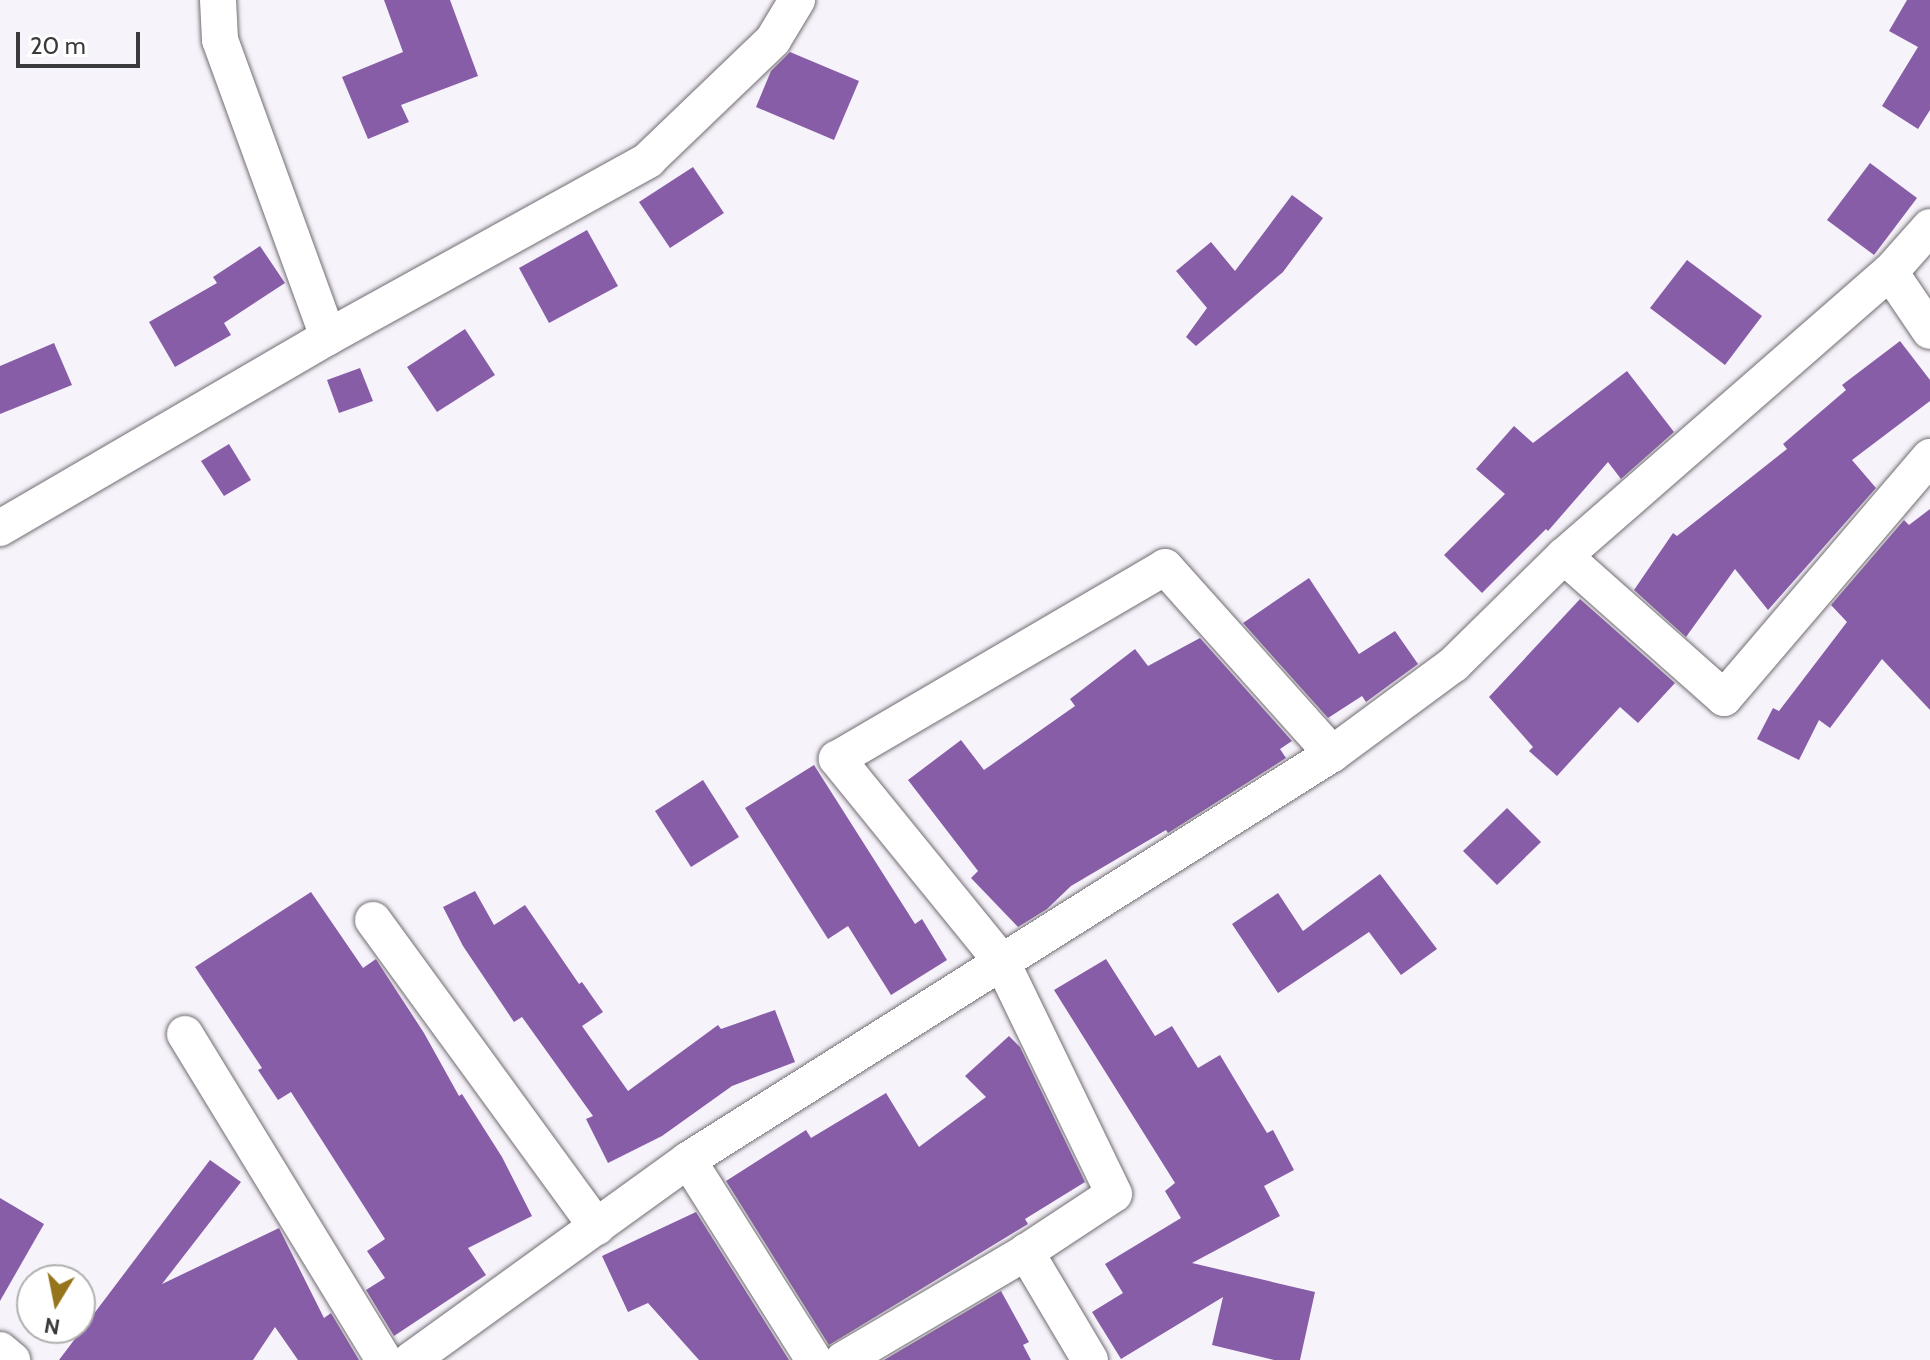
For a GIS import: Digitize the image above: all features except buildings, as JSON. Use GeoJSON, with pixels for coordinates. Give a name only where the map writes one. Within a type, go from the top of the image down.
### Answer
{"type":"FeatureCollection","features":[{"type":"Feature","properties":{"kind":"street"},"geometry":{"type":"LineString","coordinates":[[218,0],[220,40],[328,337]]}},
{"type":"Feature","properties":{"kind":"street"},"geometry":{"type":"LineString","coordinates":[[0,528],[328,337],[648,160],[773,40],[797,0]]}},
{"type":"Feature","properties":{"kind":"street"},"geometry":{"type":"LineString","coordinates":[[411,1360],[688,1160],[1332,754],[1454,664],[1564,556],[1890,272],[1930,227]]}},
{"type":"Feature","properties":{"kind":"street"},"geometry":{"type":"LineString","coordinates":[[1890,272],[1930,331]]}},
{"type":"Feature","properties":{"kind":"street"},"geometry":{"type":"LineString","coordinates":[[1564,556],[1724,698],[1930,457]]}},
{"type":"Feature","properties":{"kind":"street"},"geometry":{"type":"LineString","coordinates":[[843,1360],[1026,1252],[1114,1194],[1002,962],[837,759],[1165,567],[1332,754]]}},
{"type":"Feature","properties":{"kind":"street"},"geometry":{"type":"LineString","coordinates":[[373,920],[597,1227]]}},
{"type":"Feature","properties":{"kind":"street"},"geometry":{"type":"LineString","coordinates":[[185,1034],[384,1360]]}},
{"type":"Feature","properties":{"kind":"street"},"geometry":{"type":"LineString","coordinates":[[688,1160],[814,1360]]}},
{"type":"Feature","properties":{"kind":"street"},"geometry":{"type":"LineString","coordinates":[[1026,1252],[1090,1360]]}},
{"type":"Feature","properties":{"kind":"street"},"geometry":{"type":"LineString","coordinates":[[0,1350],[12,1360]]}}]}
